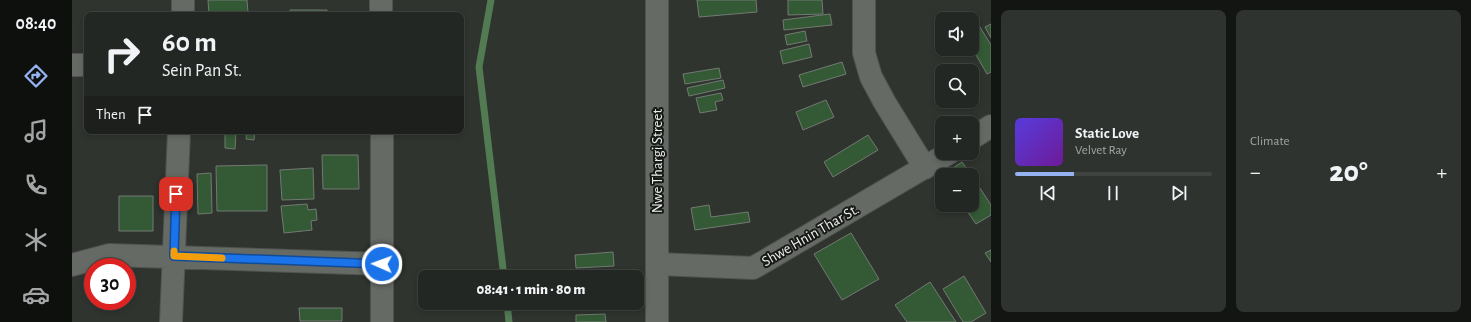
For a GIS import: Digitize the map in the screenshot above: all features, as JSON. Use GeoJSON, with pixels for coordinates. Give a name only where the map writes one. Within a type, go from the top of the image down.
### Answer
{"type":"FeatureCollection","features":[{"type":"Feature","properties":{"kind":"street"},"geometry":{"type":"LineString","coordinates":[[182,12],[183,0]]}},
{"type":"Feature","properties":{"kind":"street"},"geometry":{"type":"LineString","coordinates":[[381,0],[381,12]]}},
{"type":"Feature","properties":{"kind":"street","name":"Nwe Thargi Street"},"geometry":{"type":"LineString","coordinates":[[657,0],[657,322]]}},
{"type":"Feature","properties":{"kind":"street"},"geometry":{"type":"LineString","coordinates":[[864,0],[864,53],[872,77],[885,103],[925,168]]}},
{"type":"Feature","properties":{"kind":"street"},"geometry":{"type":"LineString","coordinates":[[72,65],[84,64]]}},
{"type":"Feature","properties":{"kind":"street"},"geometry":{"type":"LineString","coordinates":[[979,134],[991,126]]}},
{"type":"Feature","properties":{"kind":"street"},"geometry":{"type":"LineString","coordinates":[[171,322],[179,134]]}},
{"type":"Feature","properties":{"kind":"street"},"geometry":{"type":"LineString","coordinates":[[382,134],[382,322]]}},
{"type":"Feature","properties":{"kind":"street","name":"Shwe Hnin Thar St."},"geometry":{"type":"LineString","coordinates":[[658,264],[753,268],[938,160]]}},
{"type":"Feature","properties":{"kind":"street"},"geometry":{"type":"LineString","coordinates":[[72,266],[109,255],[382,264]]}},
{"type":"Feature","properties":{"kind":"building"},"geometry":{"type":"Polygon","coordinates":[[[208,0],[247,0],[248,12],[209,12],[208,0]]]}},
{"type":"Feature","properties":{"kind":"building"},"geometry":{"type":"Polygon","coordinates":[[[697,0],[756,0],[757,12],[699,17],[697,0]]]}},
{"type":"Feature","properties":{"kind":"building"},"geometry":{"type":"Polygon","coordinates":[[[788,0],[822,0],[823,14],[788,15],[788,0]]]}},
{"type":"Feature","properties":{"kind":"building"},"geometry":{"type":"Polygon","coordinates":[[[290,10],[327,10],[327,12],[290,12],[290,10]]]}},
{"type":"Feature","properties":{"kind":"building"},"geometry":{"type":"Polygon","coordinates":[[[830,14],[832,25],[784,30],[783,20],[830,14]]]}},
{"type":"Feature","properties":{"kind":"building"},"geometry":{"type":"Polygon","coordinates":[[[991,24],[991,38],[985,27],[991,24]]]}},
{"type":"Feature","properties":{"kind":"building"},"geometry":{"type":"Polygon","coordinates":[[[979,26],[991,45],[991,72],[987,74],[977,56],[979,56],[979,26]]]}},
{"type":"Feature","properties":{"kind":"building"},"geometry":{"type":"Polygon","coordinates":[[[805,31],[807,41],[787,45],[785,35],[805,31]]]}},
{"type":"Feature","properties":{"kind":"building"},"geometry":{"type":"Polygon","coordinates":[[[809,44],[812,57],[783,64],[780,51],[809,44]]]}},
{"type":"Feature","properties":{"kind":"building"},"geometry":{"type":"Polygon","coordinates":[[[842,62],[846,74],[803,87],[799,75],[842,62]]]}},
{"type":"Feature","properties":{"kind":"building"},"geometry":{"type":"Polygon","coordinates":[[[719,68],[721,78],[685,84],[683,74],[719,68]]]}},
{"type":"Feature","properties":{"kind":"building"},"geometry":{"type":"Polygon","coordinates":[[[723,80],[725,88],[689,96],[687,88],[723,80]]]}},
{"type":"Feature","properties":{"kind":"building"},"geometry":{"type":"Polygon","coordinates":[[[721,93],[723,100],[715,102],[717,110],[700,113],[696,98],[721,93]]]}},
{"type":"Feature","properties":{"kind":"building"},"geometry":{"type":"Polygon","coordinates":[[[826,100],[834,117],[803,130],[796,112],[826,100]]]}},
{"type":"Feature","properties":{"kind":"building"},"geometry":{"type":"Polygon","coordinates":[[[225,134],[236,134],[235,149],[225,148],[225,134]]]}},
{"type":"Feature","properties":{"kind":"building"},"geometry":{"type":"Polygon","coordinates":[[[247,134],[255,134],[254,140],[246,139],[247,134]]]}},
{"type":"Feature","properties":{"kind":"building"},"geometry":{"type":"Polygon","coordinates":[[[868,135],[878,150],[833,177],[824,162],[868,135]]]}},
{"type":"Feature","properties":{"kind":"building"},"geometry":{"type":"Polygon","coordinates":[[[322,155],[358,155],[359,189],[323,189],[322,155]]]}},
{"type":"Feature","properties":{"kind":"building"},"geometry":{"type":"Polygon","coordinates":[[[962,162],[966,168],[953,168],[962,162]]]}},
{"type":"Feature","properties":{"kind":"building"},"geometry":{"type":"Polygon","coordinates":[[[267,165],[267,211],[217,211],[216,166],[267,165]]]}},
{"type":"Feature","properties":{"kind":"building"},"geometry":{"type":"Polygon","coordinates":[[[313,168],[314,199],[282,200],[280,170],[313,168]]]}},
{"type":"Feature","properties":{"kind":"building"},"geometry":{"type":"Polygon","coordinates":[[[211,173],[212,213],[198,214],[197,174],[211,173]]]}},
{"type":"Feature","properties":{"kind":"building"},"geometry":{"type":"Polygon","coordinates":[[[979,187],[991,205],[991,215],[976,224],[968,212],[979,212],[979,187]]]}},
{"type":"Feature","properties":{"kind":"building"},"geometry":{"type":"Polygon","coordinates":[[[119,196],[153,196],[153,231],[119,231],[119,196]]]}},
{"type":"Feature","properties":{"kind":"building"},"geometry":{"type":"Polygon","coordinates":[[[307,204],[308,210],[316,209],[317,220],[311,221],[312,230],[284,233],[281,206],[307,204]]]}},
{"type":"Feature","properties":{"kind":"building"},"geometry":{"type":"Polygon","coordinates":[[[709,205],[711,217],[748,212],[750,222],[695,230],[691,208],[709,205]]]}},
{"type":"Feature","properties":{"kind":"building"},"geometry":{"type":"Polygon","coordinates":[[[851,233],[879,279],[842,300],[814,254],[851,233]]]}},
{"type":"Feature","properties":{"kind":"building"},"geometry":{"type":"Polygon","coordinates":[[[991,250],[991,262],[985,253],[991,250]]]}},
{"type":"Feature","properties":{"kind":"building"},"geometry":{"type":"Polygon","coordinates":[[[613,252],[614,266],[576,268],[575,255],[613,252]]]}},
{"type":"Feature","properties":{"kind":"building"},"geometry":{"type":"Polygon","coordinates":[[[964,276],[986,313],[971,322],[963,322],[943,289],[964,276]]]}},
{"type":"Feature","properties":{"kind":"building"},"geometry":{"type":"Polygon","coordinates":[[[930,282],[956,322],[907,322],[895,305],[930,282]]]}},
{"type":"Feature","properties":{"kind":"building"},"geometry":{"type":"Polygon","coordinates":[[[299,308],[342,308],[342,321],[300,321],[299,308]]]}},
{"type":"Feature","properties":{"kind":"building"},"geometry":{"type":"Polygon","coordinates":[[[605,314],[606,322],[576,322],[576,315],[605,314]]]}},
{"type":"Feature","properties":{"kind":"waterway"},"geometry":{"type":"LineString","coordinates":[[491,0],[479,67],[503,270]]}},
{"type":"Feature","properties":{"kind":"waterway"},"geometry":{"type":"LineString","coordinates":[[508,310],[509,322]]}},
{"type":"Feature","properties":{"kind":"slow traffic"},"geometry":{"type":"LineString","coordinates":[[174,251],[174,256],[222,258]]}},
{"type":"Feature","properties":{"kind":"route"},"geometry":{"type":"LineString","coordinates":[[176,194],[174,256],[382,264]]}}]}
